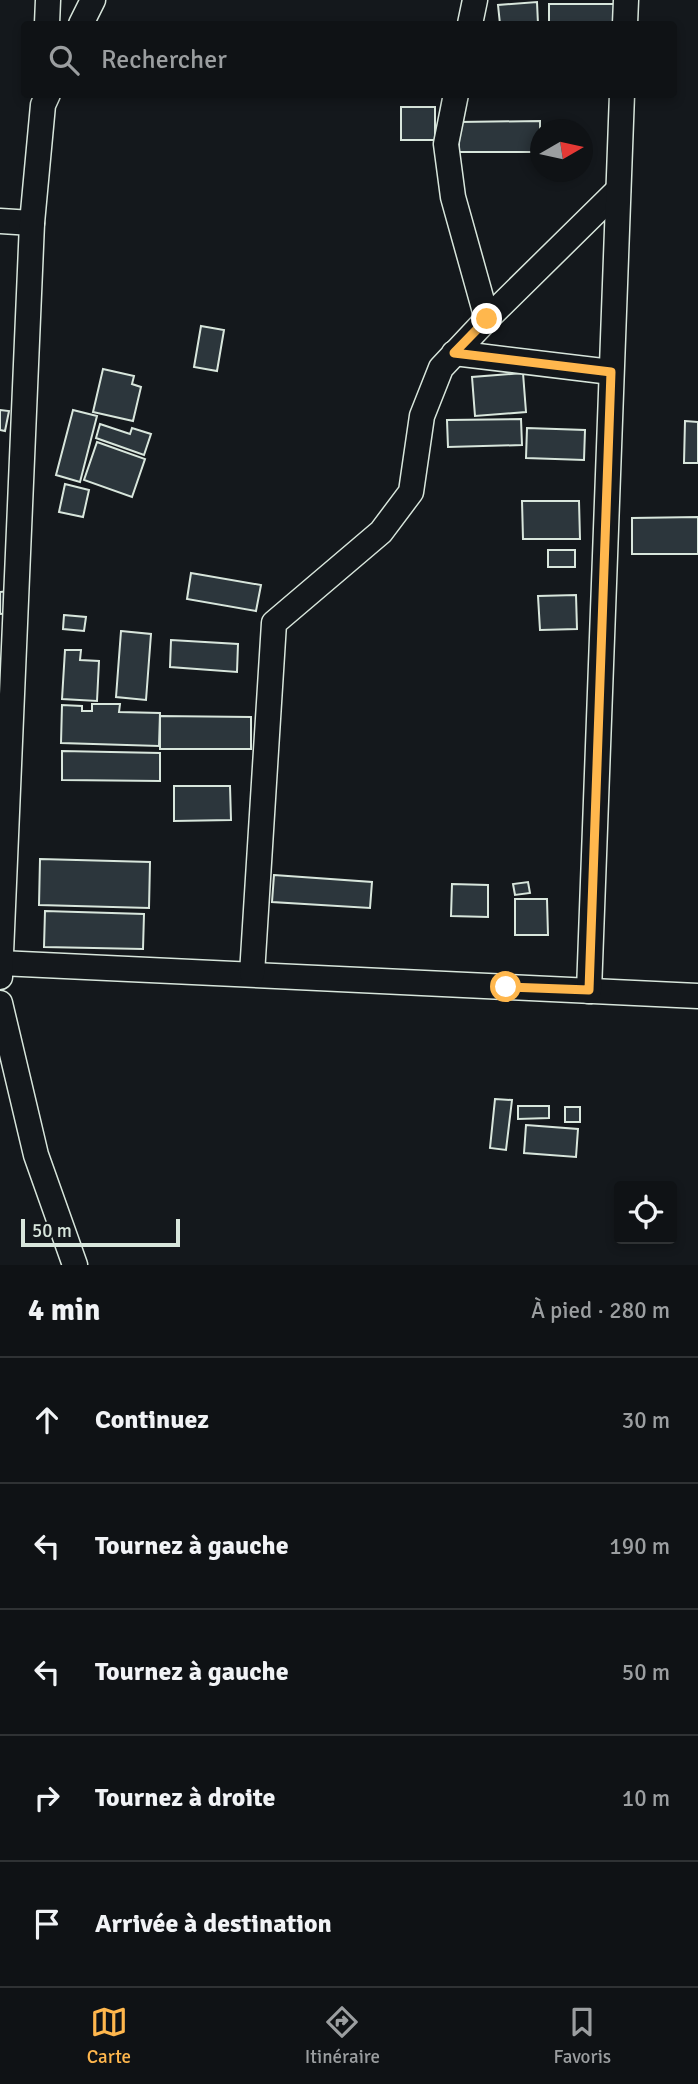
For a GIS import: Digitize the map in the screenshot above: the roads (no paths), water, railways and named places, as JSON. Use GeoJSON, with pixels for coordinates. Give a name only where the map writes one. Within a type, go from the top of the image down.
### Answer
{"type":"FeatureCollection","features":[{"type":"Feature","properties":{"kind":"street"},"geometry":{"type":"LineString","coordinates":[[47,21],[48,0]]}},
{"type":"Feature","properties":{"kind":"street"},"geometry":{"type":"LineString","coordinates":[[82,21],[93,0]]}},
{"type":"Feature","properties":{"kind":"street"},"geometry":{"type":"LineString","coordinates":[[471,21],[475,0]]}},
{"type":"Feature","properties":{"kind":"street"},"geometry":{"type":"LineString","coordinates":[[625,21],[626,0]]}},
{"type":"Feature","properties":{"kind":"street"},"geometry":{"type":"LineString","coordinates":[[0,977],[32,223],[45,98]]}},
{"type":"Feature","properties":{"kind":"street"},"geometry":{"type":"LineString","coordinates":[[455,98],[446,144],[453,197],[487,319]]}},
{"type":"Feature","properties":{"kind":"street"},"geometry":{"type":"LineString","coordinates":[[589,990],[622,98]]}},
{"type":"Feature","properties":{"kind":"street"},"geometry":{"type":"LineString","coordinates":[[252,974],[274,623],[381,532],[411,492],[422,416],[441,368],[618,190]]}},
{"type":"Feature","properties":{"kind":"street"},"geometry":{"type":"LineString","coordinates":[[0,221],[32,223]]}},
{"type":"Feature","properties":{"kind":"street"},"geometry":{"type":"LineString","coordinates":[[454,353],[611,372]]}},
{"type":"Feature","properties":{"kind":"street"},"geometry":{"type":"LineString","coordinates":[[0,963],[698,996]]}},
{"type":"Feature","properties":{"kind":"street"},"geometry":{"type":"LineString","coordinates":[[0,1003],[36,1155],[75,1265]]}}]}
